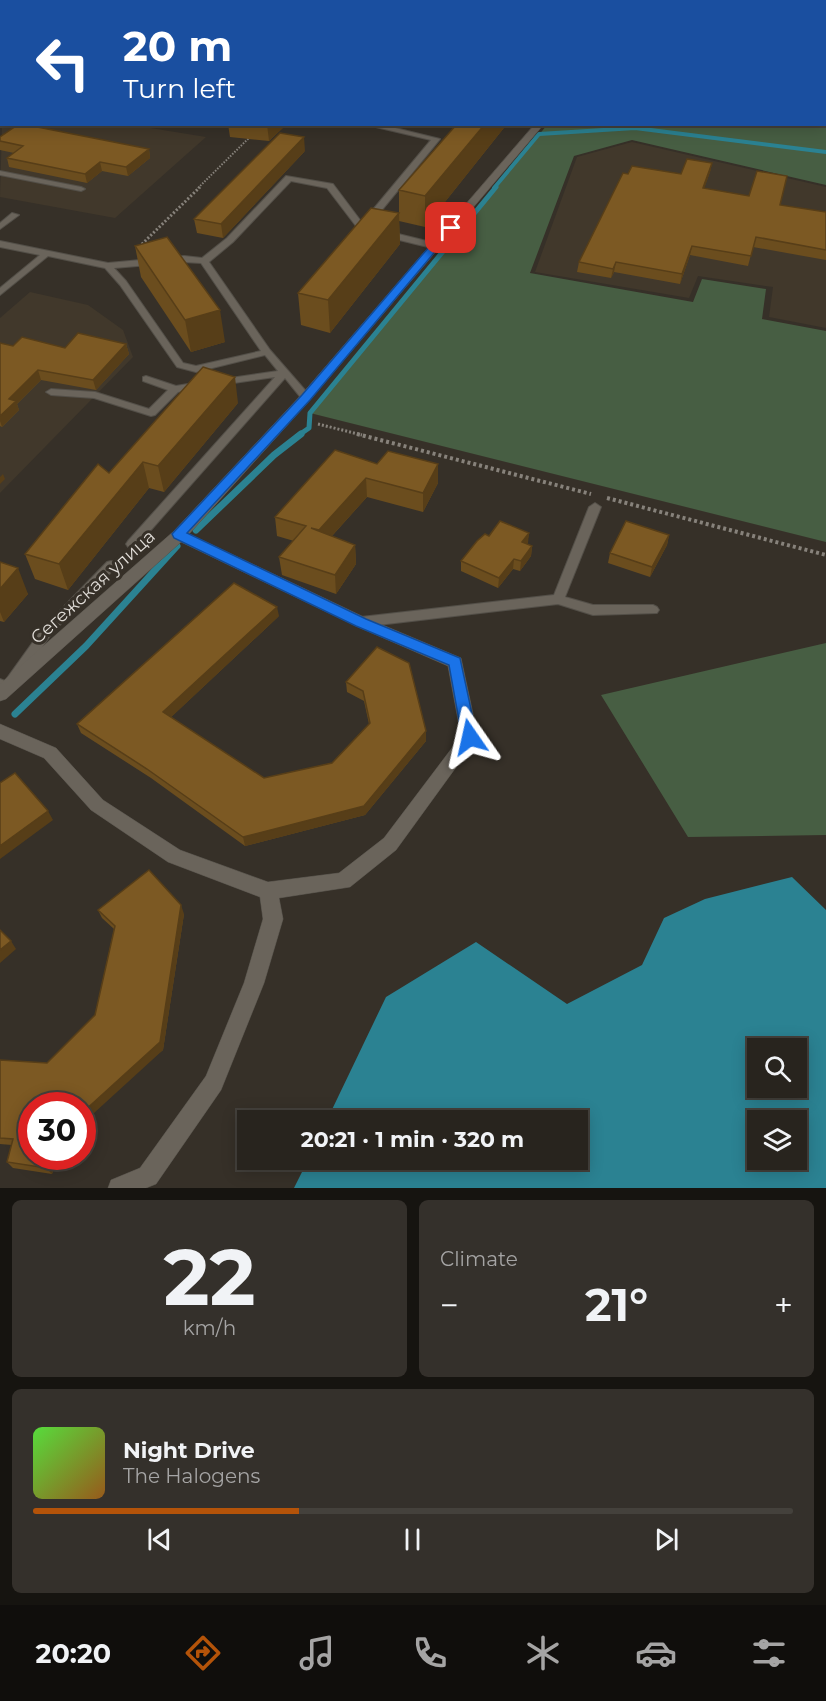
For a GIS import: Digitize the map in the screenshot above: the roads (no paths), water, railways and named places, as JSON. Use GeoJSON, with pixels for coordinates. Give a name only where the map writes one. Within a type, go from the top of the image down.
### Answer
{"type":"FeatureCollection","features":[{"type":"Feature","properties":{"kind":"street","name":"Сегежская улица"},"geometry":{"type":"LineString","coordinates":[[3,688],[179,534],[306,398],[538,126]]}},
{"type":"Feature","properties":{"kind":"street"},"geometry":{"type":"LineString","coordinates":[[0,731],[50,753],[97,805],[174,856],[268,891],[343,881],[390,844],[470,737],[455,662],[361,622],[179,534]]}},
{"type":"Feature","properties":{"kind":"street"},"geometry":{"type":"LineString","coordinates":[[119,1188],[148,1176],[214,1083],[254,983],[273,919],[268,891]]}},
{"type":"Feature","properties":{"kind":"lane"},"geometry":{"type":"LineString","coordinates":[[362,228],[436,139],[375,126]]}},
{"type":"Feature","properties":{"kind":"lane"},"geometry":{"type":"LineString","coordinates":[[0,173],[81,189]]}},
{"type":"Feature","properties":{"kind":"lane"},"geometry":{"type":"LineString","coordinates":[[0,244],[108,266],[184,259],[204,261],[230,240],[289,178],[330,186],[362,228],[436,246]]}},
{"type":"Feature","properties":{"kind":"lane"},"geometry":{"type":"LineString","coordinates":[[0,227],[15,214]]}},
{"type":"Feature","properties":{"kind":"lane"},"geometry":{"type":"LineString","coordinates":[[0,292],[46,254]]}},
{"type":"Feature","properties":{"kind":"lane"},"geometry":{"type":"LineString","coordinates":[[204,261],[267,352],[306,398]]}},
{"type":"Feature","properties":{"kind":"lane"},"geometry":{"type":"LineString","coordinates":[[108,266],[123,283],[180,365],[196,369],[267,352]]}},
{"type":"Feature","properties":{"kind":"lane"},"geometry":{"type":"LineString","coordinates":[[146,379],[175,389],[284,373]]}},
{"type":"Feature","properties":{"kind":"lane"},"geometry":{"type":"LineString","coordinates":[[132,544],[284,373]]}},
{"type":"Feature","properties":{"kind":"lane"},"geometry":{"type":"LineString","coordinates":[[51,392],[95,395],[151,413],[175,389]]}},
{"type":"Feature","properties":{"kind":"lane"},"geometry":{"type":"LineString","coordinates":[[558,599],[594,500]]}},
{"type":"Feature","properties":{"kind":"lane"},"geometry":{"type":"LineString","coordinates":[[3,688],[47,631],[111,565]]}},
{"type":"Feature","properties":{"kind":"lane"},"geometry":{"type":"LineString","coordinates":[[361,622],[558,599],[592,610],[653,610]]}},
{"type":"Feature","properties":{"kind":"water"},"geometry":{"type":"Polygon","coordinates":[[[792,877],[826,910],[826,1188],[294,1188],[303,1170],[588,1170],[588,1110],[332,1110],[386,997],[476,942],[567,1004],[642,965],[664,918],[705,899],[792,877]]]}},
{"type":"Feature","properties":{"kind":"waterway"},"geometry":{"type":"LineString","coordinates":[[494,188],[539,134],[635,128],[826,152]]}},
{"type":"Feature","properties":{"kind":"waterway"},"geometry":{"type":"LineString","coordinates":[[299,435],[309,428],[310,413],[496,187]]}},
{"type":"Feature","properties":{"kind":"waterway"},"geometry":{"type":"LineString","coordinates":[[196,530],[274,455],[301,434]]}},
{"type":"Feature","properties":{"kind":"waterway"},"geometry":{"type":"LineString","coordinates":[[15,714],[86,646],[177,546]]}}]}
